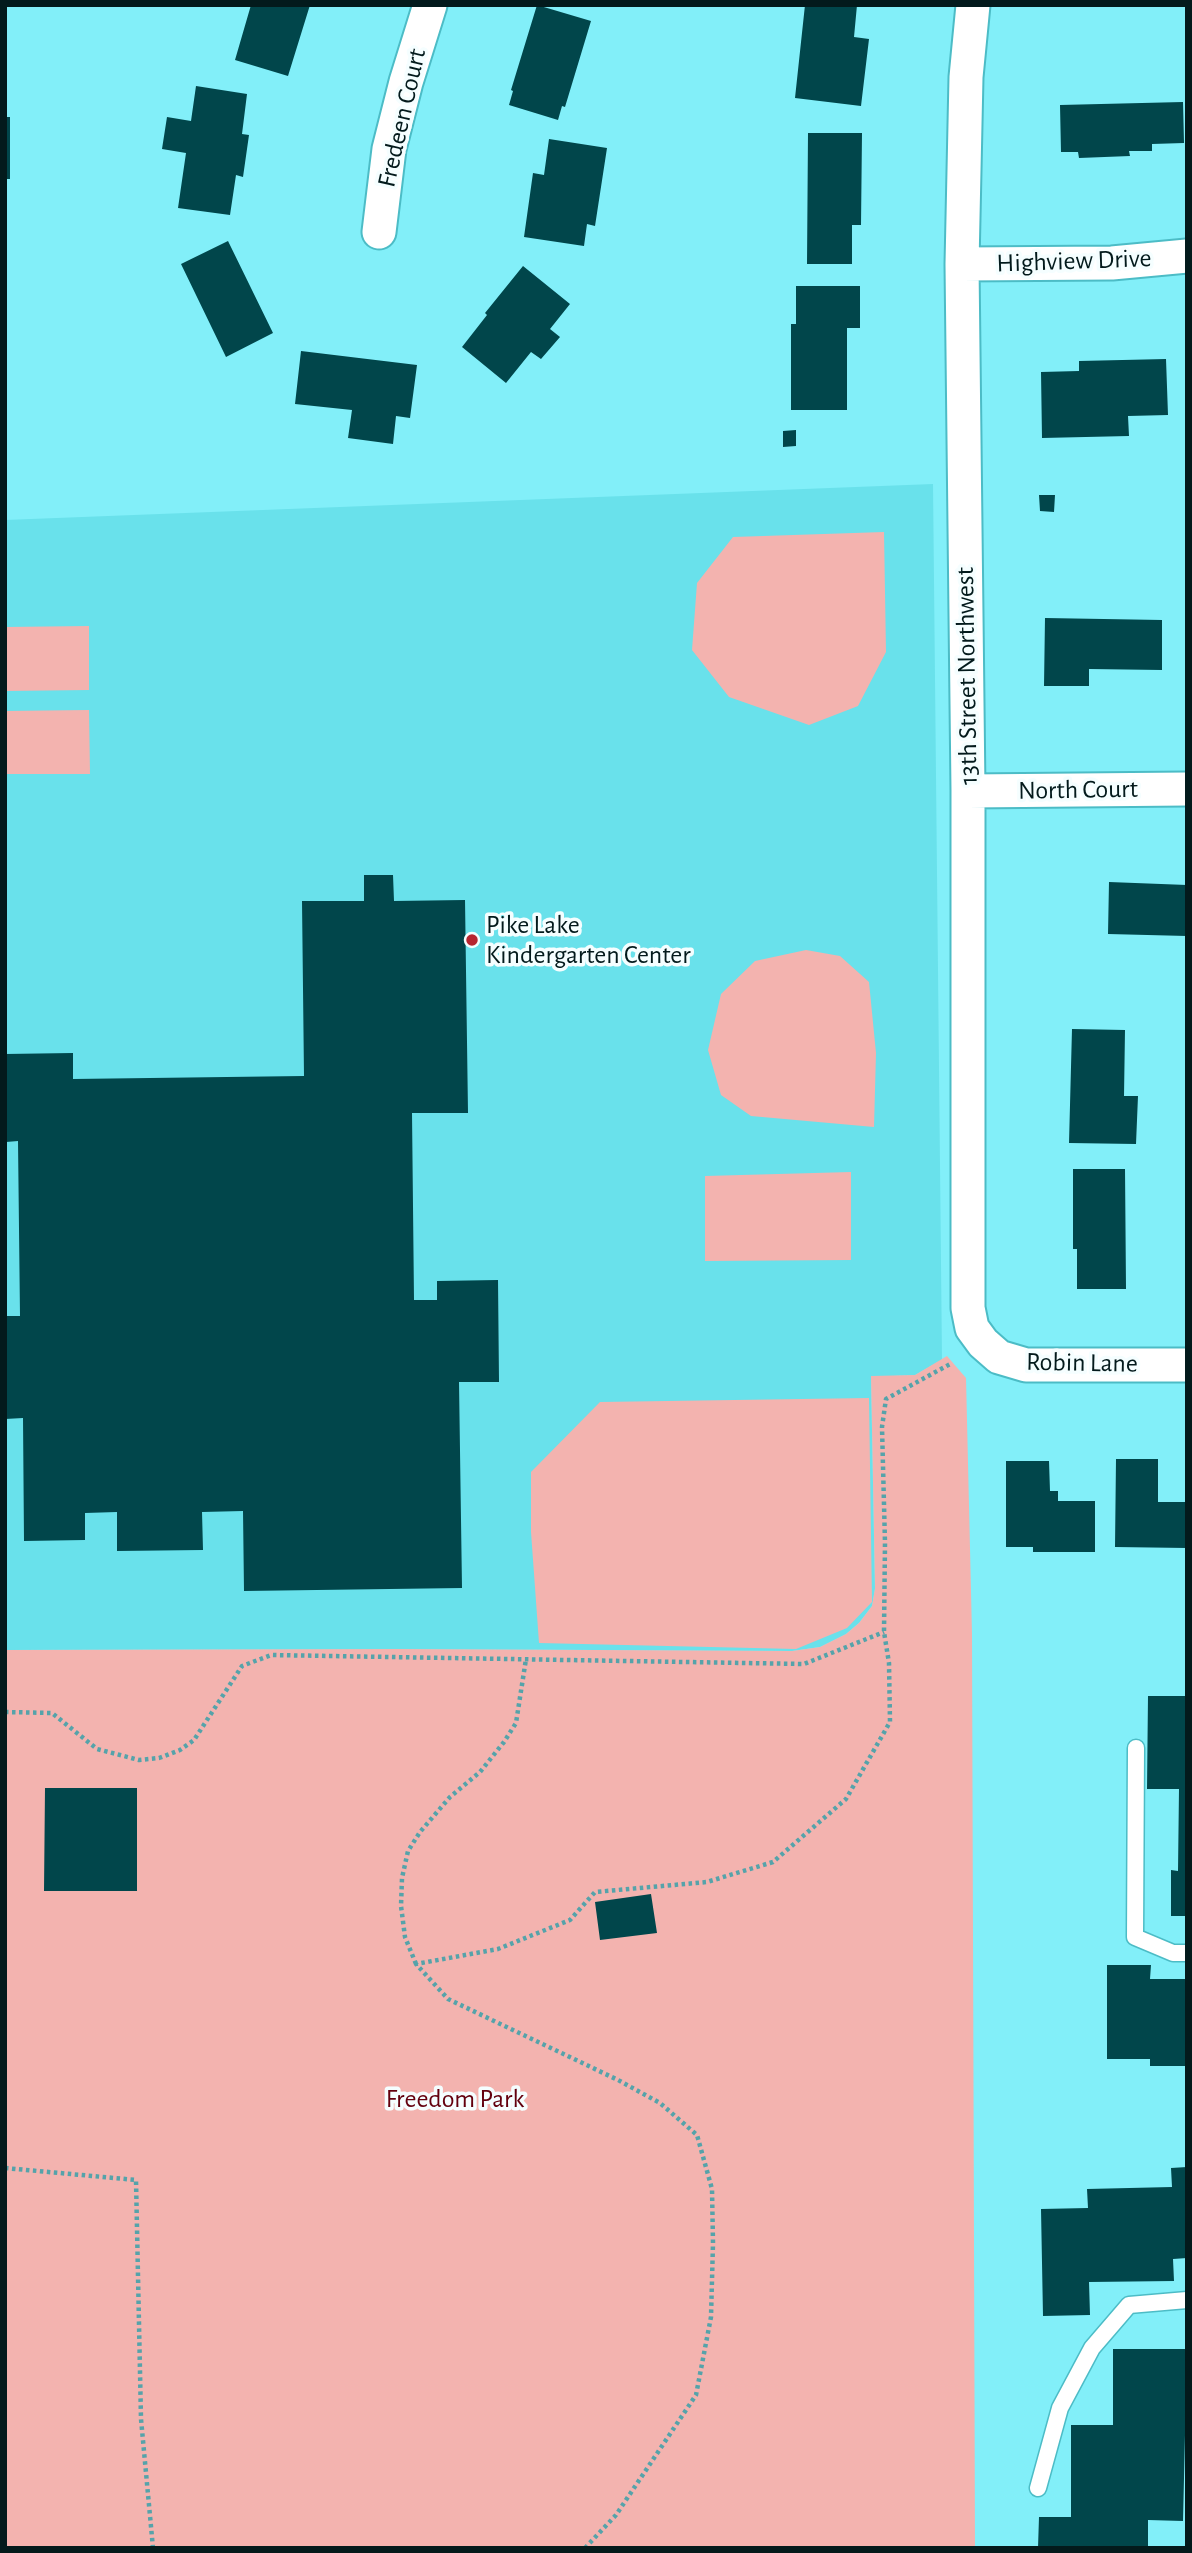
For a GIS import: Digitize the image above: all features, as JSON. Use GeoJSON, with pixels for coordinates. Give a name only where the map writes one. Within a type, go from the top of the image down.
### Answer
{"type":"FeatureCollection","features":[{"type":"Feature","properties":{"kind":"street","name":"Fredeen Court"},"geometry":{"type":"LineString","coordinates":[[379,232],[389,149],[430,5]]}},
{"type":"Feature","properties":{"kind":"street","name":"13th Street Northwest"},"geometry":{"type":"LineString","coordinates":[[973,5],[966,78],[962,264],[968,791],[968,1308],[972,1328],[983,1343]]}},
{"type":"Feature","properties":{"kind":"street","name":"Highview Drive"},"geometry":{"type":"LineString","coordinates":[[962,264],[1112,263],[1187,256]]}},
{"type":"Feature","properties":{"kind":"street","name":"North Court"},"geometry":{"type":"LineString","coordinates":[[968,791],[1187,789]]}},
{"type":"Feature","properties":{"kind":"street","name":"Robin Lane"},"geometry":{"type":"LineString","coordinates":[[983,1343],[999,1357],[1026,1365],[1187,1365]]}},
{"type":"Feature","properties":{"kind":"lane"},"geometry":{"type":"LineString","coordinates":[[1136,1748],[1135,1937],[1173,1953],[1187,1953]]}},
{"type":"Feature","properties":{"kind":"lane"},"geometry":{"type":"LineString","coordinates":[[1038,2488],[1060,2408],[1092,2348],[1129,2305],[1187,2300]]}},
{"type":"Feature","properties":{"kind":"path"},"geometry":{"type":"LineString","coordinates":[[416,1964],[498,1949],[546,1930],[570,1920],[595,1892],[707,1882],[773,1862],[846,1799],[890,1722],[889,1663],[884,1632],[882,1427],[886,1399],[944,1368],[983,1343]]}},
{"type":"Feature","properties":{"kind":"path"},"geometry":{"type":"LineString","coordinates":[[5,1712],[52,1713],[97,1749],[139,1760],[159,1758],[180,1750],[194,1740],[242,1666],[271,1654],[804,1664],[884,1632]]}},
{"type":"Feature","properties":{"kind":"path"},"geometry":{"type":"LineString","coordinates":[[526,1658],[516,1723],[480,1772],[450,1797],[420,1832],[408,1851],[402,1878],[401,1906],[405,1937],[416,1964],[448,1999],[618,2080],[660,2103],[697,2135],[712,2189],[711,2317],[696,2395],[616,2515],[585,2548]]}},
{"type":"Feature","properties":{"kind":"path"},"geometry":{"type":"LineString","coordinates":[[5,2168],[136,2180],[141,2418],[153,2548]]}},
{"type":"Feature","properties":{"kind":"shaded area","name":"Pike Lake Kindergarten Center"},"geometry":{"type":"Polygon","coordinates":[[[933,484],[942,1360],[915,1375],[871,1377],[875,1589],[872,1606],[859,1623],[846,1634],[820,1647],[792,1651],[5,1650],[5,520],[933,484]]]}},
{"type":"Feature","properties":{"kind":"green space"},"geometry":{"type":"Polygon","coordinates":[[[884,532],[886,652],[858,706],[809,725],[729,697],[692,650],[697,583],[733,537],[884,532]]]}},
{"type":"Feature","properties":{"kind":"green space"},"geometry":{"type":"Polygon","coordinates":[[[89,626],[89,690],[5,691],[5,627],[89,626]]]}},
{"type":"Feature","properties":{"kind":"green space"},"geometry":{"type":"Polygon","coordinates":[[[89,710],[90,774],[5,774],[5,711],[89,710]]]}},
{"type":"Feature","properties":{"kind":"green space"},"geometry":{"type":"Polygon","coordinates":[[[806,950],[840,956],[869,982],[876,1053],[874,1127],[751,1116],[721,1095],[708,1050],[721,994],[755,961],[806,950]]]}},
{"type":"Feature","properties":{"kind":"green space"},"geometry":{"type":"Polygon","coordinates":[[[851,1172],[851,1260],[705,1261],[705,1176],[851,1172]]]}},
{"type":"Feature","properties":{"kind":"green space","name":"Freedom Park"},"geometry":{"type":"Polygon","coordinates":[[[947,1356],[966,1378],[972,1634],[975,2548],[5,2548],[5,1650],[792,1651],[820,1647],[846,1634],[872,1606],[875,1588],[871,1376],[915,1375],[947,1356]]]}},
{"type":"Feature","properties":{"kind":"green space"},"geometry":{"type":"Polygon","coordinates":[[[869,1398],[872,1602],[847,1628],[796,1649],[539,1643],[531,1532],[531,1472],[600,1402],[869,1398]]]}},
{"type":"Feature","properties":{"kind":"building"},"geometry":{"type":"Polygon","coordinates":[[[251,5],[310,5],[288,76],[235,60],[251,5]]]}},
{"type":"Feature","properties":{"kind":"building"},"geometry":{"type":"Polygon","coordinates":[[[537,5],[591,21],[565,107],[562,106],[558,120],[509,105],[513,91],[511,90],[537,5]]]}},
{"type":"Feature","properties":{"kind":"building"},"geometry":{"type":"Polygon","coordinates":[[[805,5],[857,5],[854,37],[869,39],[861,106],[795,98],[805,5]]]}},
{"type":"Feature","properties":{"kind":"building"},"geometry":{"type":"Polygon","coordinates":[[[196,86],[247,94],[242,134],[249,135],[243,177],[236,175],[230,215],[178,208],[186,153],[162,149],[167,117],[191,121],[196,86]]]}},
{"type":"Feature","properties":{"kind":"building"},"geometry":{"type":"Polygon","coordinates":[[[1183,102],[1184,143],[1152,144],[1152,151],[1129,151],[1130,156],[1079,158],[1078,152],[1061,152],[1060,105],[1183,102]]]}},
{"type":"Feature","properties":{"kind":"building"},"geometry":{"type":"Polygon","coordinates":[[[5,117],[10,117],[10,179],[5,179],[5,117]]]}},
{"type":"Feature","properties":{"kind":"building"},"geometry":{"type":"Polygon","coordinates":[[[808,133],[862,133],[861,225],[852,225],[852,264],[807,264],[808,133]]]}},
{"type":"Feature","properties":{"kind":"building"},"geometry":{"type":"Polygon","coordinates":[[[549,139],[607,148],[595,226],[587,224],[584,246],[524,237],[533,173],[544,175],[549,139]]]}},
{"type":"Feature","properties":{"kind":"building"},"geometry":{"type":"Polygon","coordinates":[[[228,241],[273,333],[226,357],[181,264],[228,241]]]}},
{"type":"Feature","properties":{"kind":"building"},"geometry":{"type":"Polygon","coordinates":[[[523,266],[570,304],[550,329],[560,337],[541,359],[531,352],[506,383],[462,347],[523,266]]]}},
{"type":"Feature","properties":{"kind":"building"},"geometry":{"type":"Polygon","coordinates":[[[796,286],[860,286],[860,328],[847,328],[847,410],[791,410],[791,324],[796,324],[796,286]]]}},
{"type":"Feature","properties":{"kind":"building"},"geometry":{"type":"Polygon","coordinates":[[[301,351],[417,365],[410,418],[396,416],[393,444],[348,438],[352,410],[295,404],[301,351]]]}},
{"type":"Feature","properties":{"kind":"building"},"geometry":{"type":"Polygon","coordinates":[[[1166,359],[1168,415],[1128,416],[1129,436],[1042,438],[1041,372],[1079,371],[1079,361],[1166,359]]]}},
{"type":"Feature","properties":{"kind":"building"},"geometry":{"type":"Polygon","coordinates":[[[796,430],[796,446],[783,447],[783,431],[796,430]]]}},
{"type":"Feature","properties":{"kind":"building"},"geometry":{"type":"Polygon","coordinates":[[[1039,495],[1055,495],[1054,512],[1040,511],[1039,495]]]}},
{"type":"Feature","properties":{"kind":"building"},"geometry":{"type":"Polygon","coordinates":[[[1045,618],[1162,620],[1162,670],[1089,669],[1089,686],[1044,686],[1045,618]]]}},
{"type":"Feature","properties":{"kind":"building"},"geometry":{"type":"Polygon","coordinates":[[[364,875],[393,875],[394,901],[465,900],[468,1113],[412,1113],[414,1300],[437,1300],[437,1281],[498,1280],[499,1382],[459,1382],[462,1588],[244,1591],[243,1511],[202,1512],[203,1550],[117,1551],[117,1512],[85,1513],[85,1540],[24,1541],[23,1418],[5,1419],[5,1316],[20,1316],[18,1141],[6,1142],[5,1054],[73,1053],[73,1079],[304,1076],[302,901],[364,901],[364,875]]]}},
{"type":"Feature","properties":{"kind":"building"},"geometry":{"type":"Polygon","coordinates":[[[1109,882],[1187,885],[1187,936],[1108,934],[1109,882]]]}},
{"type":"Feature","properties":{"kind":"building"},"geometry":{"type":"Polygon","coordinates":[[[1072,1029],[1125,1030],[1124,1096],[1138,1096],[1136,1144],[1069,1143],[1072,1029]]]}},
{"type":"Feature","properties":{"kind":"building"},"geometry":{"type":"Polygon","coordinates":[[[1073,1169],[1125,1169],[1126,1289],[1077,1289],[1077,1249],[1073,1249],[1073,1169]]]}},
{"type":"Feature","properties":{"kind":"building"},"geometry":{"type":"Polygon","coordinates":[[[1116,1459],[1158,1459],[1158,1502],[1187,1502],[1187,1548],[1115,1547],[1116,1459]]]}},
{"type":"Feature","properties":{"kind":"building"},"geometry":{"type":"Polygon","coordinates":[[[1006,1461],[1049,1461],[1050,1491],[1058,1491],[1058,1501],[1095,1501],[1095,1552],[1033,1552],[1033,1547],[1006,1547],[1006,1461]]]}},
{"type":"Feature","properties":{"kind":"building"},"geometry":{"type":"Polygon","coordinates":[[[1148,1696],[1187,1696],[1187,1916],[1171,1916],[1171,1870],[1178,1871],[1179,1789],[1147,1789],[1148,1696]]]}},
{"type":"Feature","properties":{"kind":"building"},"geometry":{"type":"Polygon","coordinates":[[[45,1788],[137,1788],[137,1891],[44,1891],[45,1788]]]}},
{"type":"Feature","properties":{"kind":"building"},"geometry":{"type":"Polygon","coordinates":[[[651,1894],[657,1933],[600,1940],[595,1902],[651,1894]]]}},
{"type":"Feature","properties":{"kind":"building"},"geometry":{"type":"Polygon","coordinates":[[[1107,1965],[1151,1965],[1150,1979],[1187,1979],[1187,2066],[1150,2066],[1150,2059],[1107,2059],[1107,1965]]]}},
{"type":"Feature","properties":{"kind":"building"},"geometry":{"type":"Polygon","coordinates":[[[1187,2167],[1187,2258],[1173,2259],[1174,2281],[1089,2282],[1090,2315],[1043,2316],[1041,2209],[1088,2208],[1087,2189],[1172,2187],[1171,2168],[1187,2167]]]}},
{"type":"Feature","properties":{"kind":"building"},"geometry":{"type":"Polygon","coordinates":[[[1113,2349],[1187,2349],[1183,2521],[1148,2520],[1148,2548],[1038,2548],[1039,2517],[1071,2517],[1071,2425],[1113,2425],[1113,2349]]]}},
{"type":"Feature","properties":{"kind":"place","name":"Pike Lake Kindergarten Center"},"geometry":{"type":"Point","coordinates":[472,940]}}]}
